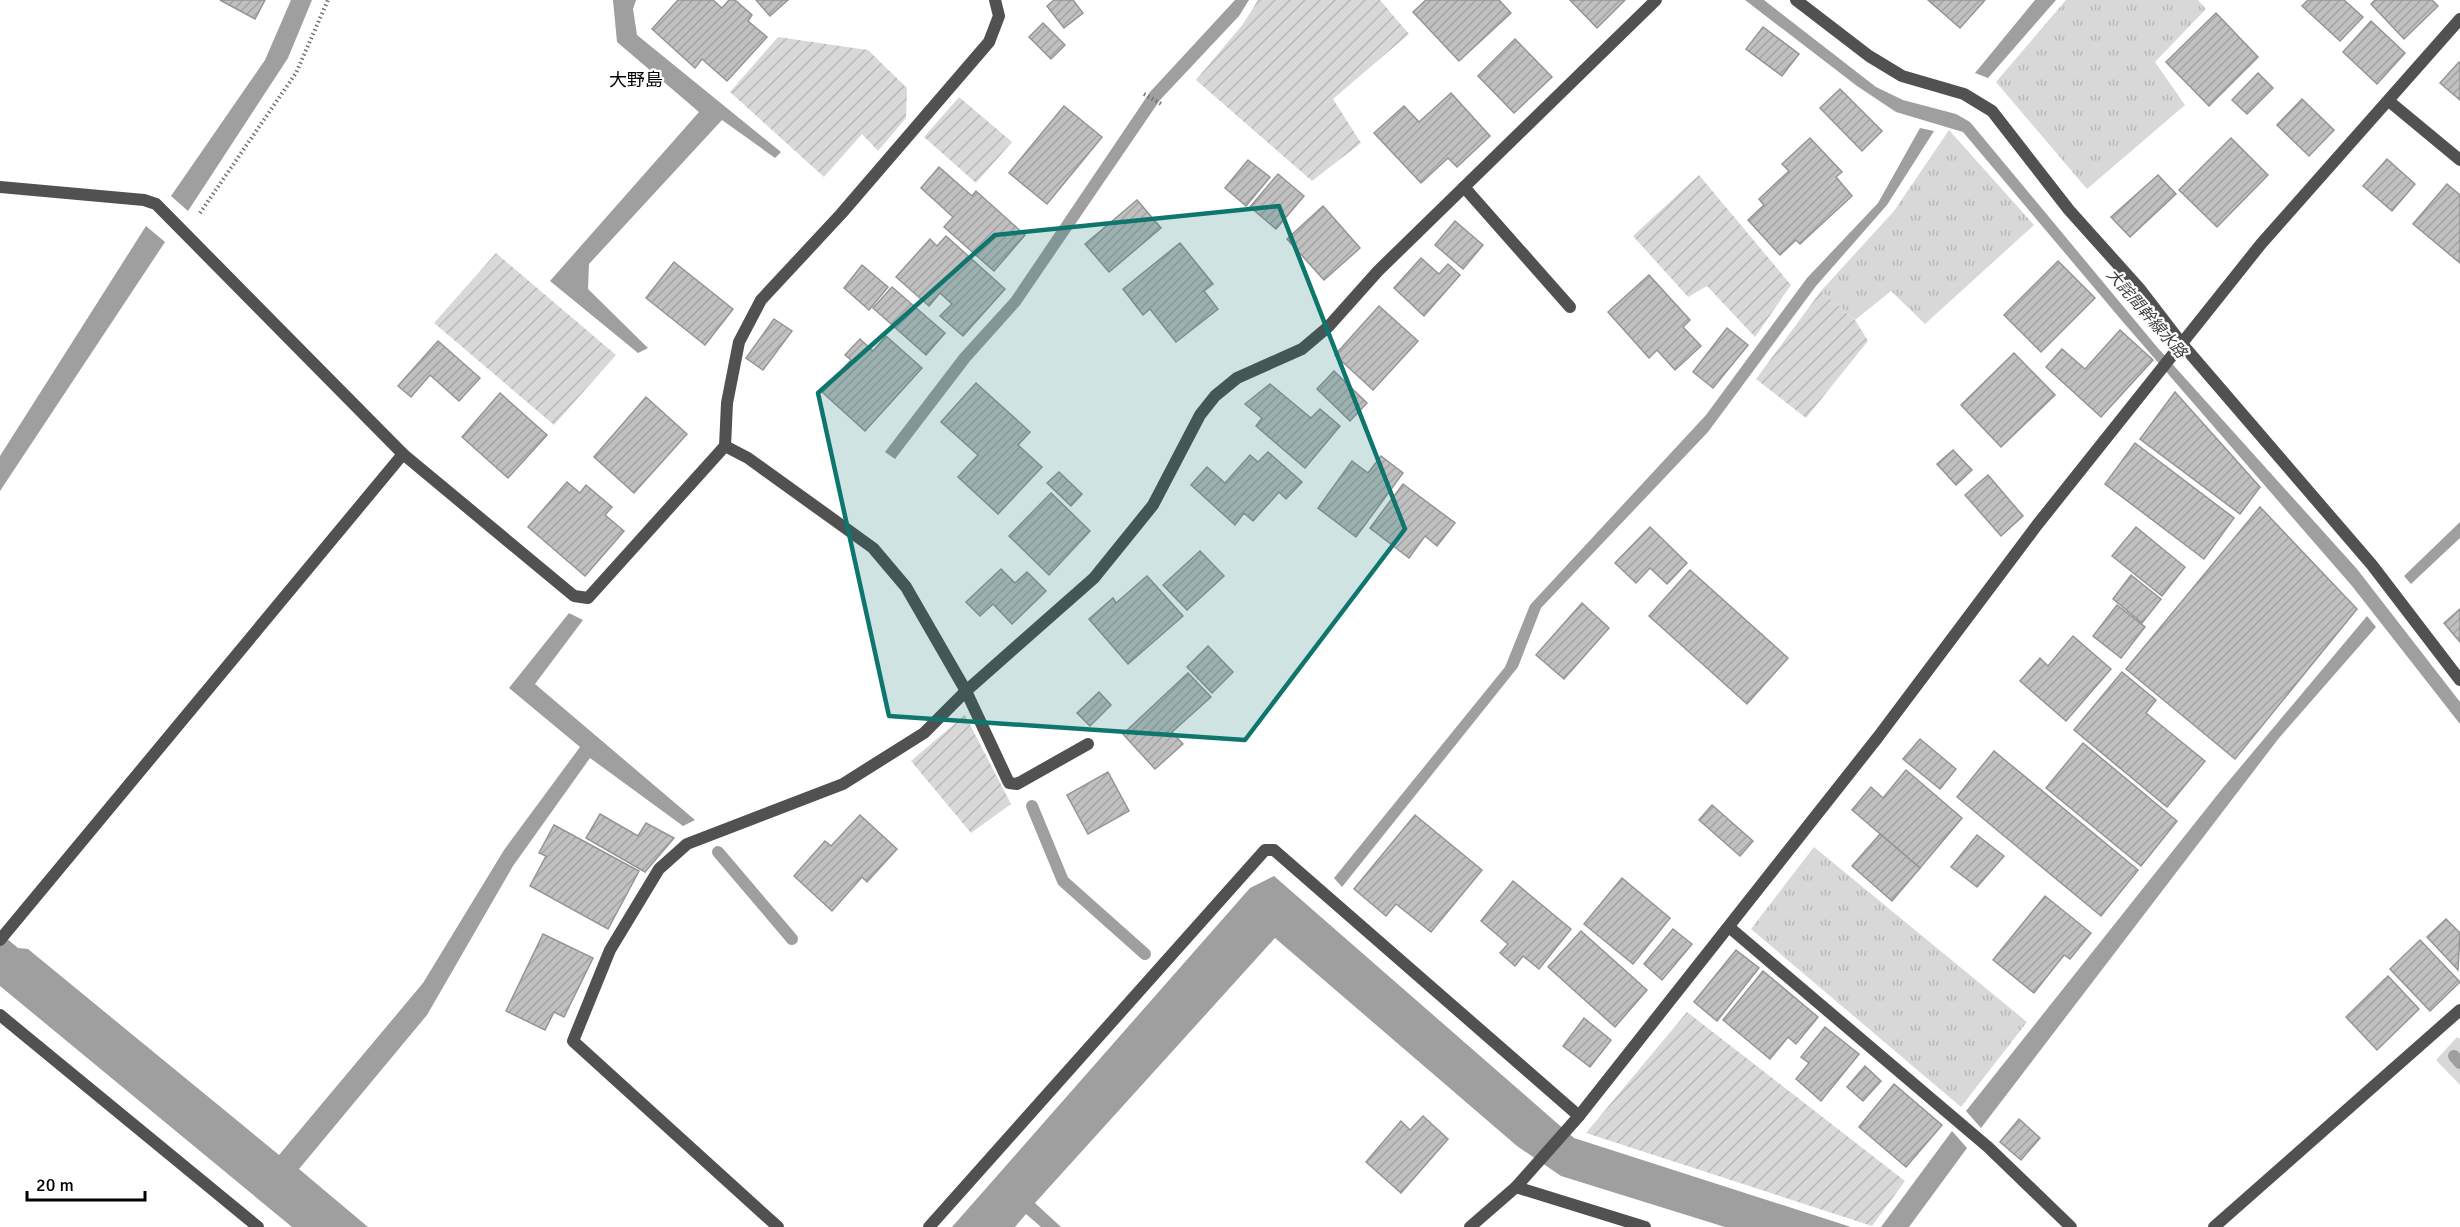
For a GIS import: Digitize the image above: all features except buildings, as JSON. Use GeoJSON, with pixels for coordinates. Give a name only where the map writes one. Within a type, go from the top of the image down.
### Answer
{"type":"FeatureCollection","features":[{"type":"Feature","properties":{"kind":"street"},"geometry":{"type":"LineString","coordinates":[[0,187],[144,200],[156,204],[403,454],[574,596],[588,598],[725,446],[727,403],[739,342],[761,300],[841,214],[989,42],[999,16],[994,0]]}},
{"type":"Feature","properties":{"kind":"street"},"geometry":{"type":"LineString","coordinates":[[778,1227],[573,1041],[610,950],[659,869],[687,844],[843,783],[924,733],[966,692],[1094,578],[1154,505],[1200,415],[1215,396],[1237,378],[1302,349],[1328,327],[1378,271],[1656,0]]}},
{"type":"Feature","properties":{"kind":"street"},"geometry":{"type":"LineString","coordinates":[[1796,0],[1869,56],[1902,76],[1964,94],[1992,111],[2069,210],[2139,288],[2182,344],[2372,565],[2460,680]]}},
{"type":"Feature","properties":{"kind":"street"},"geometry":{"type":"LineString","coordinates":[[1470,1227],[1516,1187],[1575,1120],[1878,737],[2037,525],[2261,244],[2390,102],[2460,19]]}},
{"type":"Feature","properties":{"kind":"street"},"geometry":{"type":"LineString","coordinates":[[2390,102],[2460,160]]}},
{"type":"Feature","properties":{"kind":"street"},"geometry":{"type":"LineString","coordinates":[[1464,187],[1570,307]]}},
{"type":"Feature","properties":{"kind":"street"},"geometry":{"type":"LineString","coordinates":[[725,446],[748,458],[873,548],[906,587],[966,692],[1009,783],[1017,784],[1088,744]]}},
{"type":"Feature","properties":{"kind":"street"},"geometry":{"type":"LineString","coordinates":[[4,935],[403,454]]}},
{"type":"Feature","properties":{"kind":"street"},"geometry":{"type":"LineString","coordinates":[[929,1227],[1266,850],[1274,850],[1575,1120]]}},
{"type":"Feature","properties":{"kind":"street"},"geometry":{"type":"LineString","coordinates":[[1729,927],[1988,1147],[2071,1227]]}},
{"type":"Feature","properties":{"kind":"street"},"geometry":{"type":"LineString","coordinates":[[2214,1227],[2460,1010]]}},
{"type":"Feature","properties":{"kind":"street"},"geometry":{"type":"LineString","coordinates":[[0,1015],[258,1227]]}},
{"type":"Feature","properties":{"kind":"street"},"geometry":{"type":"LineString","coordinates":[[1516,1187],[1646,1227]]}},
{"type":"Feature","properties":{"kind":"path"},"geometry":{"type":"LineString","coordinates":[[186,233],[296,73],[328,0]]}},
{"type":"Feature","properties":{"kind":"path"},"geometry":{"type":"LineString","coordinates":[[1144,94],[1163,105]]}},
{"type":"Feature","properties":{"kind":"highlighted area"},"geometry":{"type":"Polygon","coordinates":[[[1279,206],[1405,529],[1245,740],[889,716],[818,393],[995,235],[1279,206]]]}},
{"type":"Feature","properties":{"kind":"green space"},"geometry":{"type":"Polygon","coordinates":[[[1258,0],[1380,0],[1409,34],[1333,99],[1361,143],[1312,181],[1196,80],[1243,24],[1258,0]]]}},
{"type":"Feature","properties":{"kind":"green space"},"geometry":{"type":"Polygon","coordinates":[[[2066,0],[2198,0],[2206,9],[2155,62],[2185,105],[2087,189],[1996,82],[2066,0]]]}},
{"type":"Feature","properties":{"kind":"green space"},"geometry":{"type":"Polygon","coordinates":[[[778,37],[868,50],[907,88],[906,118],[878,151],[862,134],[824,177],[730,92],[778,37]]]}},
{"type":"Feature","properties":{"kind":"green space"},"geometry":{"type":"Polygon","coordinates":[[[959,97],[1012,142],[976,183],[924,137],[959,97]]]}},
{"type":"Feature","properties":{"kind":"green space"},"geometry":{"type":"Polygon","coordinates":[[[1949,130],[2034,225],[1925,324],[1891,291],[1855,320],[1821,291],[1894,211],[1949,130]]]}},
{"type":"Feature","properties":{"kind":"green space"},"geometry":{"type":"Polygon","coordinates":[[[1699,175],[1791,285],[1755,337],[1707,286],[1688,297],[1633,236],[1699,175]]]}},
{"type":"Feature","properties":{"kind":"green space"},"geometry":{"type":"Polygon","coordinates":[[[496,253],[616,355],[554,425],[434,323],[496,253]]]}},
{"type":"Feature","properties":{"kind":"green space"},"geometry":{"type":"Polygon","coordinates":[[[1821,291],[1855,320],[1868,341],[1806,418],[1756,379],[1821,291]]]}},
{"type":"Feature","properties":{"kind":"green space"},"geometry":{"type":"Polygon","coordinates":[[[965,715],[1011,804],[971,833],[911,761],[965,715]]]}},
{"type":"Feature","properties":{"kind":"green space"},"geometry":{"type":"Polygon","coordinates":[[[1814,847],[2027,1022],[1961,1107],[1751,929],[1814,847]]]}},
{"type":"Feature","properties":{"kind":"green space"},"geometry":{"type":"Polygon","coordinates":[[[1687,1012],[1905,1181],[1872,1226],[1586,1133],[1687,1012]]]}},
{"type":"Feature","properties":{"kind":"green space"},"geometry":{"type":"Polygon","coordinates":[[[2457,1037],[2460,1039],[2460,1085],[2436,1060],[2457,1037]]]}},
{"type":"Feature","properties":{"kind":"shaded area"},"geometry":{"type":"Polygon","coordinates":[[[291,0],[312,0],[288,58],[188,211],[171,196],[265,60],[291,0]]]}},
{"type":"Feature","properties":{"kind":"shaded area"},"geometry":{"type":"Polygon","coordinates":[[[613,0],[636,0],[633,9],[637,35],[781,152],[775,158],[722,120],[589,264],[588,289],[648,348],[638,353],[550,281],[699,112],[617,42],[613,0]]]}},
{"type":"Feature","properties":{"kind":"shaded area"},"geometry":{"type":"Polygon","coordinates":[[[1235,0],[1249,0],[1239,16],[1160,100],[1020,305],[970,361],[895,459],[885,452],[960,354],[1011,298],[1150,92],[1235,0]]]}},
{"type":"Feature","properties":{"kind":"shaded area"},"geometry":{"type":"Polygon","coordinates":[[[1745,0],[1764,0],[1876,87],[1903,100],[1956,114],[1970,122],[2157,347],[2357,569],[2460,702],[2460,724],[2352,586],[2123,322],[1963,132],[1896,112],[1857,86],[1745,0]]]}},
{"type":"Feature","properties":{"kind":"shaded area"},"geometry":{"type":"Polygon","coordinates":[[[2035,0],[2056,0],[1988,78],[1975,73],[2035,0]]]}},
{"type":"Feature","properties":{"kind":"shaded area"},"geometry":{"type":"Polygon","coordinates":[[[1920,128],[1934,131],[1887,205],[1816,286],[1708,432],[1541,608],[1518,667],[1342,887],[1334,878],[1505,667],[1530,605],[1706,415],[1807,278],[1878,203],[1920,128]]]}},
{"type":"Feature","properties":{"kind":"shaded area"},"geometry":{"type":"Polygon","coordinates":[[[146,226],[165,242],[0,491],[0,456],[146,226]]]}},
{"type":"Feature","properties":{"kind":"shaded area"},"geometry":{"type":"Polygon","coordinates":[[[2460,522],[2460,538],[2411,584],[2404,576],[2460,522]]]}},
{"type":"Feature","properties":{"kind":"shaded area"},"geometry":{"type":"Polygon","coordinates":[[[569,613],[583,620],[535,684],[695,820],[683,826],[590,758],[513,866],[427,1015],[299,1169],[368,1227],[292,1227],[0,986],[0,933],[18,948],[28,949],[279,1155],[423,983],[504,850],[580,747],[509,688],[569,613]]]}},
{"type":"Feature","properties":{"kind":"shaded area"},"geometry":{"type":"Polygon","coordinates":[[[2367,616],[2376,627],[2279,738],[1981,1128],[1966,1111],[2222,789],[2367,616]]]}},
{"type":"Feature","properties":{"kind":"shaded area"},"geometry":{"type":"Polygon","coordinates":[[[1274,876],[1574,1138],[1851,1227],[1725,1227],[1561,1176],[1517,1146],[1275,938],[1035,1203],[1061,1227],[1041,1227],[1026,1214],[1015,1227],[952,1227],[1250,888],[1274,876]]]}},
{"type":"Feature","properties":{"kind":"shaded area"},"geometry":{"type":"Polygon","coordinates":[[[1952,1131],[1967,1148],[1909,1227],[1881,1227],[1952,1131]]]}},
{"type":"Feature","properties":{"kind":"waterway"},"geometry":{"type":"LineString","coordinates":[[1032,806],[1063,881],[1145,954]]}},
{"type":"Feature","properties":{"kind":"waterway"},"geometry":{"type":"LineString","coordinates":[[718,852],[792,939]]}},
{"type":"Feature","properties":{"kind":"waterway"},"geometry":{"type":"LineString","coordinates":[[2454,1056],[2460,1063]]}},
{"type":"Feature","properties":{"kind":"district","name":"大野島"},"geometry":{"type":"Point","coordinates":[636,80]}},
{"type":"Feature","properties":{"kind":"water label","name":"大詫間幹線水路"},"geometry":{"type":"Point","coordinates":[2147,313]}}]}
